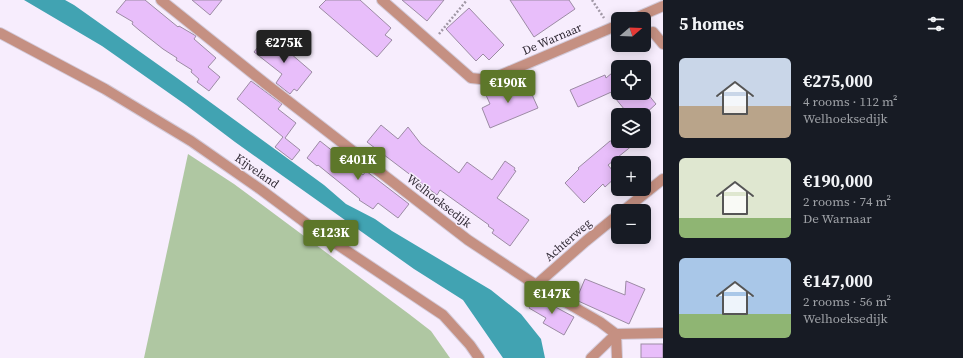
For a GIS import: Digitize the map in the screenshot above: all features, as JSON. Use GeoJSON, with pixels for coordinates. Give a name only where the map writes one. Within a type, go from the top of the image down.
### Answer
{"type":"FeatureCollection","features":[{"type":"Feature","properties":{"kind":"street","name":"Welhoeksedijk"},"geometry":{"type":"LineString","coordinates":[[161,0],[266,84],[468,240],[536,285],[600,322],[616,334]]}},
{"type":"Feature","properties":{"kind":"street","name":"De Warnaar"},"geometry":{"type":"LineString","coordinates":[[382,0],[471,78],[490,80],[611,28]]}},
{"type":"Feature","properties":{"kind":"street"},"geometry":{"type":"LineString","coordinates":[[649,12],[663,6]]}},
{"type":"Feature","properties":{"kind":"street"},"geometry":{"type":"LineString","coordinates":[[653,32],[663,44]]}},
{"type":"Feature","properties":{"kind":"street","name":"Kijveland"},"geometry":{"type":"LineString","coordinates":[[0,33],[105,89],[191,141],[311,227],[443,315],[470,345],[479,358]]}},
{"type":"Feature","properties":{"kind":"street"},"geometry":{"type":"LineString","coordinates":[[632,204],[663,180]]}},
{"type":"Feature","properties":{"kind":"street","name":"Achterweg"},"geometry":{"type":"LineString","coordinates":[[536,285],[611,221]]}},
{"type":"Feature","properties":{"kind":"street"},"geometry":{"type":"LineString","coordinates":[[591,358],[616,334],[663,333]]}},
{"type":"Feature","properties":{"kind":"street"},"geometry":{"type":"LineString","coordinates":[[616,334],[617,358]]}},
{"type":"Feature","properties":{"kind":"path"},"geometry":{"type":"LineString","coordinates":[[431,43],[467,0]]}},
{"type":"Feature","properties":{"kind":"green space"},"geometry":{"type":"Polygon","coordinates":[[[188,154],[234,184],[431,331],[450,358],[144,358],[188,154]]]}},
{"type":"Feature","properties":{"kind":"water"},"geometry":{"type":"Polygon","coordinates":[[[24,0],[65,0],[74,5],[324,185],[346,204],[375,219],[392,231],[491,290],[521,314],[541,339],[545,358],[503,358],[463,300],[414,269],[102,46],[24,0]]]}},
{"type":"Feature","properties":{"kind":"building"},"geometry":{"type":"Polygon","coordinates":[[[126,0],[145,0],[178,27],[179,26],[196,36],[194,39],[216,58],[208,67],[220,77],[209,91],[197,82],[199,79],[191,72],[192,70],[176,60],[177,58],[139,30],[132,24],[133,22],[116,12],[126,0]]]}},
{"type":"Feature","properties":{"kind":"building"},"geometry":{"type":"Polygon","coordinates":[[[192,0],[222,0],[210,15],[192,0]]]}},
{"type":"Feature","properties":{"kind":"building"},"geometry":{"type":"Polygon","coordinates":[[[326,0],[360,0],[391,28],[385,35],[392,40],[377,57],[319,7],[326,0]]]}},
{"type":"Feature","properties":{"kind":"building"},"geometry":{"type":"Polygon","coordinates":[[[402,0],[444,0],[427,21],[402,0]]]}},
{"type":"Feature","properties":{"kind":"building"},"geometry":{"type":"Polygon","coordinates":[[[510,0],[569,0],[575,9],[534,37],[510,0]]]}},
{"type":"Feature","properties":{"kind":"building"},"geometry":{"type":"Polygon","coordinates":[[[469,8],[504,45],[489,60],[483,54],[476,61],[446,29],[469,8]]]}},
{"type":"Feature","properties":{"kind":"building"},"geometry":{"type":"Polygon","coordinates":[[[268,34],[312,72],[297,91],[294,89],[290,94],[276,83],[282,74],[254,52],[268,34]]]}},
{"type":"Feature","properties":{"kind":"building"},"geometry":{"type":"Polygon","coordinates":[[[611,74],[611,92],[578,107],[570,90],[605,75],[606,78],[611,74]]]}},
{"type":"Feature","properties":{"kind":"building"},"geometry":{"type":"Polygon","coordinates":[[[251,81],[282,104],[278,109],[296,123],[285,138],[300,150],[292,160],[275,147],[283,137],[237,99],[251,81]]]}},
{"type":"Feature","properties":{"kind":"building"},"geometry":{"type":"Polygon","coordinates":[[[518,82],[522,91],[529,88],[538,108],[490,128],[482,108],[490,104],[486,95],[518,82]]]}},
{"type":"Feature","properties":{"kind":"building"},"geometry":{"type":"Polygon","coordinates":[[[651,98],[656,104],[651,109],[623,108],[617,100],[651,100],[651,98]]]}},
{"type":"Feature","properties":{"kind":"building"},"geometry":{"type":"Polygon","coordinates":[[[381,125],[398,139],[408,127],[421,144],[459,173],[467,162],[492,180],[505,161],[515,168],[514,170],[516,171],[497,198],[529,220],[510,246],[492,233],[494,230],[488,226],[489,225],[440,190],[437,195],[367,142],[381,125]]]}},
{"type":"Feature","properties":{"kind":"building"},"geometry":{"type":"Polygon","coordinates":[[[320,141],[363,175],[366,171],[409,204],[398,218],[378,203],[373,209],[359,200],[360,199],[318,165],[317,166],[307,158],[320,141]]]}},
{"type":"Feature","properties":{"kind":"building"},"geometry":{"type":"Polygon","coordinates":[[[610,141],[611,148],[629,148],[619,156],[611,156],[611,163],[608,165],[611,169],[611,182],[605,187],[603,184],[584,203],[565,183],[579,169],[578,168],[610,141]]]}},
{"type":"Feature","properties":{"kind":"building"},"geometry":{"type":"Polygon","coordinates":[[[585,279],[625,295],[626,281],[645,289],[629,324],[576,300],[585,279]]]}},
{"type":"Feature","properties":{"kind":"building"},"geometry":{"type":"Polygon","coordinates":[[[535,296],[574,317],[564,335],[543,323],[546,318],[529,308],[535,296]]]}},
{"type":"Feature","properties":{"kind":"building"},"geometry":{"type":"Polygon","coordinates":[[[641,344],[663,344],[663,358],[641,358],[641,344]]]}}]}
